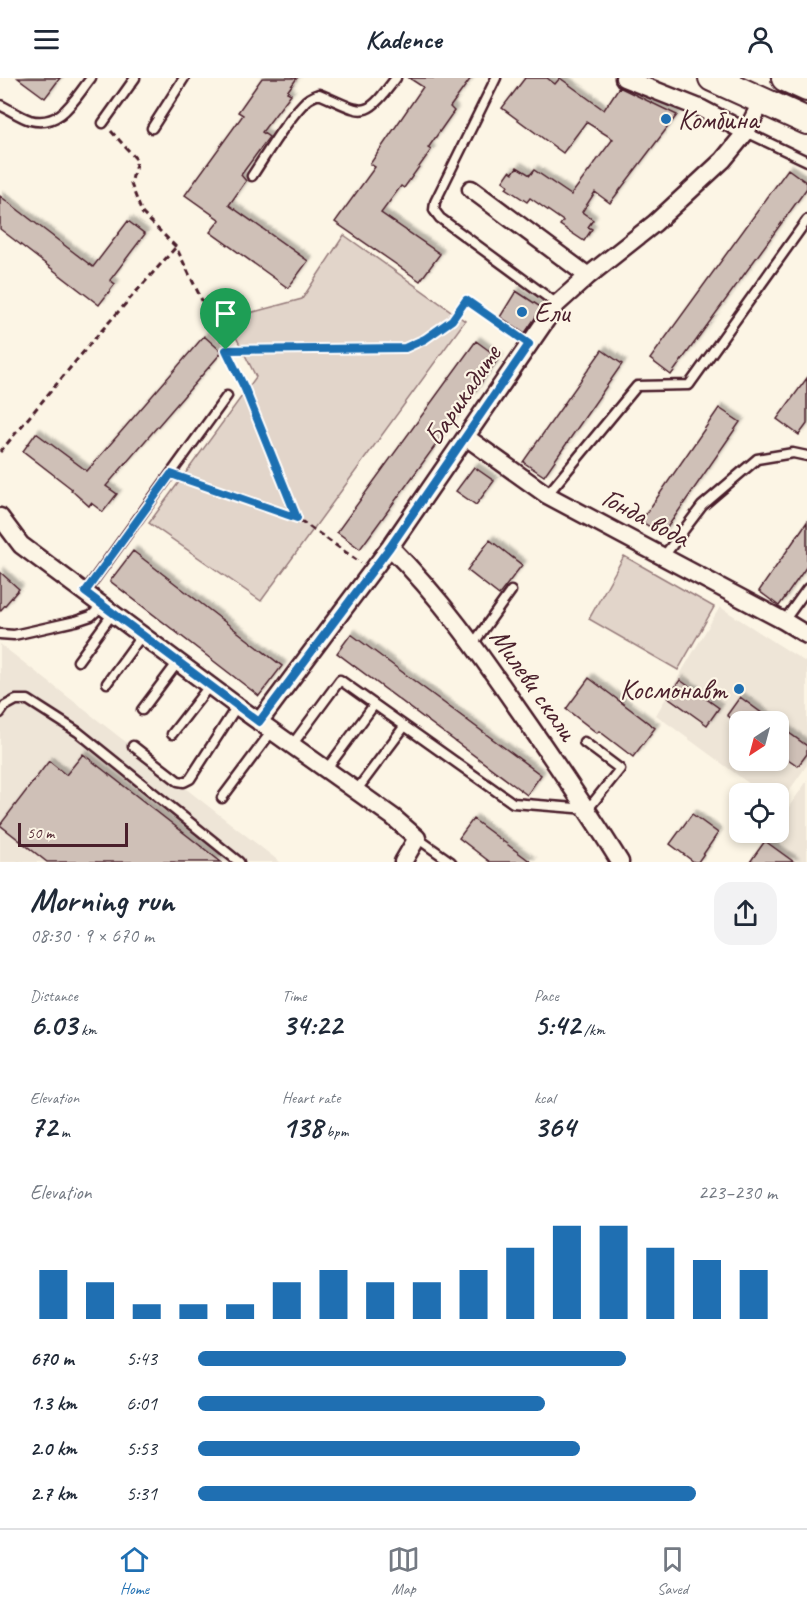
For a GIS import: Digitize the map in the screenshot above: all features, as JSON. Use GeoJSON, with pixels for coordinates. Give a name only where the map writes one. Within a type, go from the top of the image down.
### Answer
{"type":"FeatureCollection","features":[{"type":"Feature","properties":{"kind":"main road"},"geometry":{"type":"LineString","coordinates":[[712,78],[807,121]]}},
{"type":"Feature","properties":{"kind":"main road"},"geometry":{"type":"LineString","coordinates":[[785,78],[807,88]]}},
{"type":"Feature","properties":{"kind":"street"},"geometry":{"type":"LineString","coordinates":[[624,78],[702,108],[746,132]]}},
{"type":"Feature","properties":{"kind":"street","name":"Барикадите"},"geometry":{"type":"LineString","coordinates":[[266,727],[556,304],[655,224],[723,160],[746,132],[762,100]]}},
{"type":"Feature","properties":{"kind":"street"},"geometry":{"type":"LineString","coordinates":[[471,189],[588,276]]}},
{"type":"Feature","properties":{"kind":"street","name":"Гонда вода"},"geometry":{"type":"LineString","coordinates":[[466,436],[548,495],[807,635]]}},
{"type":"Feature","properties":{"kind":"street"},"geometry":{"type":"LineString","coordinates":[[0,517],[21,545],[237,706],[393,817],[417,838],[403,862]]}},
{"type":"Feature","properties":{"kind":"street","name":"Милеви скали"},"geometry":{"type":"LineString","coordinates":[[390,547],[425,583],[473,644],[588,809],[620,862]]}},
{"type":"Feature","properties":{"kind":"lane"},"geometry":{"type":"LineString","coordinates":[[0,105],[28,119],[46,121],[63,114],[91,78]]}},
{"type":"Feature","properties":{"kind":"lane"},"geometry":{"type":"LineString","coordinates":[[103,123],[135,78]]}},
{"type":"Feature","properties":{"kind":"lane"},"geometry":{"type":"LineString","coordinates":[[152,128],[184,78]]}},
{"type":"Feature","properties":{"kind":"lane"},"geometry":{"type":"LineString","coordinates":[[252,176],[292,118],[312,97],[319,94],[348,108],[362,111],[376,103],[396,78]]}},
{"type":"Feature","properties":{"kind":"lane"},"geometry":{"type":"LineString","coordinates":[[496,78],[435,202],[434,210],[440,218],[556,304]]}},
{"type":"Feature","properties":{"kind":"lane"},"geometry":{"type":"LineString","coordinates":[[746,132],[807,161]]}},
{"type":"Feature","properties":{"kind":"lane"},"geometry":{"type":"LineString","coordinates":[[548,495],[637,386],[689,385],[807,219]]}},
{"type":"Feature","properties":{"kind":"lane"},"geometry":{"type":"LineString","coordinates":[[85,592],[227,396]]}},
{"type":"Feature","properties":{"kind":"lane"},"geometry":{"type":"LineString","coordinates":[[664,556],[702,506],[757,459],[793,453],[804,456],[807,445]]}},
{"type":"Feature","properties":{"kind":"lane"},"geometry":{"type":"LineString","coordinates":[[784,621],[807,589]]}},
{"type":"Feature","properties":{"kind":"lane"},"geometry":{"type":"LineString","coordinates":[[473,644],[511,591]]}},
{"type":"Feature","properties":{"kind":"lane"},"geometry":{"type":"LineString","coordinates":[[0,634],[14,635],[76,621],[108,609]]}},
{"type":"Feature","properties":{"kind":"lane"},"geometry":{"type":"LineString","coordinates":[[78,662],[108,609]]}},
{"type":"Feature","properties":{"kind":"lane"},"geometry":{"type":"LineString","coordinates":[[107,683],[142,635]]}},
{"type":"Feature","properties":{"kind":"lane"},"geometry":{"type":"LineString","coordinates":[[142,710],[178,662]]}},
{"type":"Feature","properties":{"kind":"lane"},"geometry":{"type":"LineString","coordinates":[[292,745],[340,680],[513,803],[588,809],[620,769],[584,742]]}},
{"type":"Feature","properties":{"kind":"lane"},"geometry":{"type":"LineString","coordinates":[[172,734],[210,685]]}},
{"type":"Feature","properties":{"kind":"lane"},"geometry":{"type":"LineString","coordinates":[[0,712],[16,700],[28,699],[78,732],[239,862]]}},
{"type":"Feature","properties":{"kind":"lane"},"geometry":{"type":"LineString","coordinates":[[326,770],[374,705]]}},
{"type":"Feature","properties":{"kind":"lane"},"geometry":{"type":"LineString","coordinates":[[133,746],[178,781],[184,782],[190,779],[237,706]]}},
{"type":"Feature","properties":{"kind":"lane"},"geometry":{"type":"LineString","coordinates":[[222,798],[266,727]]}},
{"type":"Feature","properties":{"kind":"lane"},"geometry":{"type":"LineString","coordinates":[[356,791],[404,727]]}},
{"type":"Feature","properties":{"kind":"lane"},"geometry":{"type":"LineString","coordinates":[[417,838],[451,862]]}},
{"type":"Feature","properties":{"kind":"path"},"geometry":{"type":"LineString","coordinates":[[103,123],[137,160],[131,184],[142,213],[176,247],[245,389],[297,518]]}},
{"type":"Feature","properties":{"kind":"path"},"geometry":{"type":"LineString","coordinates":[[0,452],[95,338],[176,247]]}},
{"type":"Feature","properties":{"kind":"path"},"geometry":{"type":"LineString","coordinates":[[226,350],[405,348],[425,339],[452,320],[466,300],[529,344]]}},
{"type":"Feature","properties":{"kind":"path"},"geometry":{"type":"LineString","coordinates":[[171,474],[297,518],[373,571]]}},
{"type":"Feature","properties":{"kind":"shaded area"},"geometry":{"type":"Polygon","coordinates":[[[344,235],[465,321],[261,601],[149,523],[256,377],[227,319],[302,299],[344,235]]]}},
{"type":"Feature","properties":{"kind":"shaded area"},"geometry":{"type":"Polygon","coordinates":[[[624,556],[714,607],[678,670],[589,619],[624,556]]]}},
{"type":"Feature","properties":{"kind":"shaded area","name":"Космонавт"},"geometry":{"type":"Polygon","coordinates":[[[720,607],[807,663],[807,765],[789,791],[789,783],[748,783],[732,771],[789,771],[789,711],[729,711],[729,769],[656,715],[720,607]]]}},
{"type":"Feature","properties":{"kind":"shaded area"},"geometry":{"type":"Polygon","coordinates":[[[0,644],[280,862],[0,862],[0,644]]]}},
{"type":"Feature","properties":{"kind":"shaded area"},"geometry":{"type":"Polygon","coordinates":[[[807,781],[807,862],[749,862],[763,843],[789,843],[789,807],[807,781]]]}},
{"type":"Feature","properties":{"kind":"building"},"geometry":{"type":"Polygon","coordinates":[[[18,78],[60,78],[45,98],[18,78]]]}},
{"type":"Feature","properties":{"kind":"building"},"geometry":{"type":"Polygon","coordinates":[[[262,78],[297,78],[287,92],[291,94],[262,132],[269,137],[241,175],[246,181],[229,205],[308,261],[288,288],[210,232],[220,220],[185,195],[243,115],[238,112],[262,78]]]}},
{"type":"Feature","properties":{"kind":"building"},"geometry":{"type":"Polygon","coordinates":[[[409,78],[471,78],[450,107],[454,111],[428,148],[431,150],[404,188],[401,186],[381,213],[440,254],[420,281],[335,222],[375,167],[370,164],[423,87],[409,78]]]}},
{"type":"Feature","properties":{"kind":"building"},"geometry":{"type":"Polygon","coordinates":[[[525,78],[547,78],[555,84],[560,78],[604,110],[619,87],[677,115],[610,203],[595,192],[582,212],[593,220],[588,227],[592,229],[584,241],[560,225],[563,221],[530,198],[527,202],[506,188],[508,185],[503,181],[510,171],[513,173],[517,167],[530,175],[534,170],[571,195],[613,139],[586,122],[563,153],[502,108],[525,78]]]}},
{"type":"Feature","properties":{"kind":"building"},"geometry":{"type":"Polygon","coordinates":[[[788,169],[807,183],[807,188],[671,375],[650,359],[788,169]]]}},
{"type":"Feature","properties":{"kind":"building"},"geometry":{"type":"Polygon","coordinates":[[[0,196],[93,267],[128,221],[145,234],[110,280],[115,284],[99,305],[0,229],[0,196]]]}},
{"type":"Feature","properties":{"kind":"building"},"geometry":{"type":"Polygon","coordinates":[[[516,291],[542,308],[525,333],[500,317],[516,291]]]}},
{"type":"Feature","properties":{"kind":"building"},"geometry":{"type":"Polygon","coordinates":[[[204,336],[222,352],[106,486],[117,494],[103,512],[91,503],[89,506],[72,489],[23,451],[36,433],[87,471],[204,336]]]}},
{"type":"Feature","properties":{"kind":"building"},"geometry":{"type":"Polygon","coordinates":[[[476,341],[499,358],[360,549],[337,532],[476,341]]]}},
{"type":"Feature","properties":{"kind":"building"},"geometry":{"type":"Polygon","coordinates":[[[602,350],[622,364],[544,476],[523,462],[602,350]]]}},
{"type":"Feature","properties":{"kind":"building"},"geometry":{"type":"Polygon","coordinates":[[[807,378],[807,424],[799,435],[777,419],[807,378]]]}},
{"type":"Feature","properties":{"kind":"building"},"geometry":{"type":"Polygon","coordinates":[[[719,408],[740,422],[662,535],[641,521],[719,408]]]}},
{"type":"Feature","properties":{"kind":"building"},"geometry":{"type":"Polygon","coordinates":[[[474,467],[494,481],[476,505],[456,491],[474,467]]]}},
{"type":"Feature","properties":{"kind":"building"},"geometry":{"type":"Polygon","coordinates":[[[807,522],[807,566],[779,606],[759,591],[807,522]]]}},
{"type":"Feature","properties":{"kind":"building"},"geometry":{"type":"Polygon","coordinates":[[[490,540],[522,565],[499,595],[467,570],[490,540]]]}},
{"type":"Feature","properties":{"kind":"building"},"geometry":{"type":"Polygon","coordinates":[[[133,551],[282,666],[259,696],[110,581],[133,551]]]}},
{"type":"Feature","properties":{"kind":"building"},"geometry":{"type":"Polygon","coordinates":[[[0,572],[19,589],[0,611],[0,572]]]}},
{"type":"Feature","properties":{"kind":"building"},"geometry":{"type":"Polygon","coordinates":[[[351,634],[541,775],[527,795],[337,653],[351,634]]]}},
{"type":"Feature","properties":{"kind":"building"},"geometry":{"type":"Polygon","coordinates":[[[589,678],[655,728],[633,757],[566,709],[589,678]]]}},
{"type":"Feature","properties":{"kind":"building"},"geometry":{"type":"Polygon","coordinates":[[[680,680],[719,708],[707,725],[668,697],[680,680]]]}},
{"type":"Feature","properties":{"kind":"building"},"geometry":{"type":"Polygon","coordinates":[[[740,697],[759,711],[730,711],[740,697]]]}},
{"type":"Feature","properties":{"kind":"building"},"geometry":{"type":"Polygon","coordinates":[[[789,733],[807,746],[807,754],[798,766],[789,760],[789,733]]]}},
{"type":"Feature","properties":{"kind":"building"},"geometry":{"type":"Polygon","coordinates":[[[83,754],[221,862],[47,862],[0,825],[49,761],[66,775],[83,754]]]}},
{"type":"Feature","properties":{"kind":"building"},"geometry":{"type":"Polygon","coordinates":[[[692,814],[718,833],[698,862],[694,862],[670,844],[692,814]]]}},
{"type":"Feature","properties":{"kind":"building"},"geometry":{"type":"Polygon","coordinates":[[[473,819],[531,862],[490,862],[459,838],[473,819]]]}},
{"type":"Feature","properties":{"kind":"building"},"geometry":{"type":"Polygon","coordinates":[[[764,843],[768,843],[794,862],[750,862],[764,843]]]}},
{"type":"Feature","properties":{"kind":"place","name":"Комбина"},"geometry":{"type":"Point","coordinates":[666,119]}},
{"type":"Feature","properties":{"kind":"place","name":"Ели"},"geometry":{"type":"Point","coordinates":[522,312]}},
{"type":"Feature","properties":{"kind":"place","name":"Космонавт"},"geometry":{"type":"Point","coordinates":[739,689]}},
{"type":"Feature","properties":{"kind":"route"},"geometry":{"type":"LineString","coordinates":[[466,300],[529,344],[390,547],[259,722],[85,592],[171,474],[297,518],[245,389],[226,350],[405,348],[425,339],[452,320],[466,300]]}}]}
